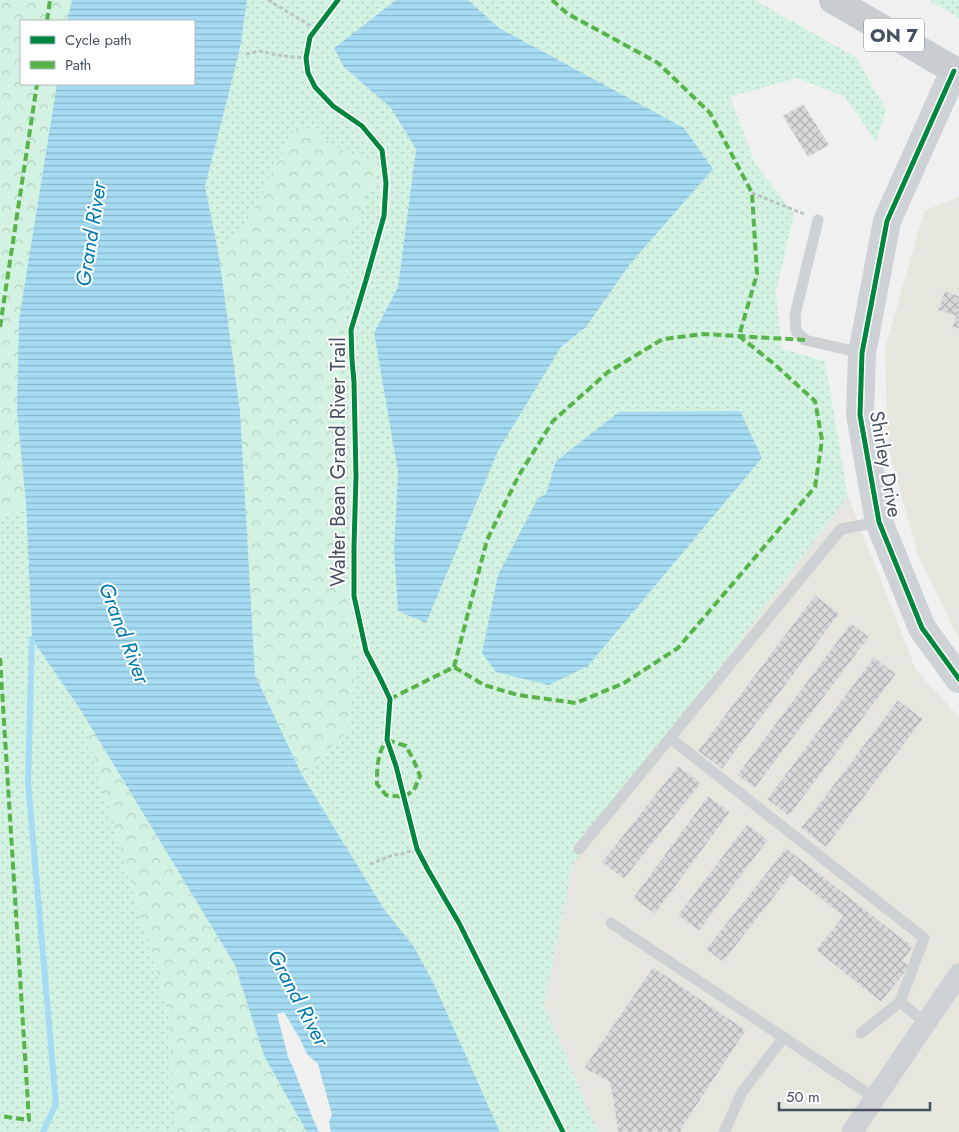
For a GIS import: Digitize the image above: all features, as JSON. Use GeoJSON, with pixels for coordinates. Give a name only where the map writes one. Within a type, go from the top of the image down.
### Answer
{"type":"FeatureCollection","features":[{"type":"Feature","properties":{"kind":"main road","name":"ON 7"},"geometry":{"type":"LineString","coordinates":[[834,0],[957,72]]}},
{"type":"Feature","properties":{"kind":"street","name":"Shirley Drive"},"geometry":{"type":"LineString","coordinates":[[957,72],[887,221],[862,353],[860,415],[879,522],[922,628],[959,679]]}},
{"type":"Feature","properties":{"kind":"street"},"geometry":{"type":"LineString","coordinates":[[852,1132],[959,974]]}},
{"type":"Feature","properties":{"kind":"lane"},"geometry":{"type":"LineString","coordinates":[[818,220],[795,315],[796,330],[805,340],[862,353]]}},
{"type":"Feature","properties":{"kind":"lane"},"geometry":{"type":"LineString","coordinates":[[579,849],[841,529],[879,522]]}},
{"type":"Feature","properties":{"kind":"lane"},"geometry":{"type":"LineString","coordinates":[[670,738],[924,938],[900,1002],[861,1033]]}},
{"type":"Feature","properties":{"kind":"lane"},"geometry":{"type":"LineString","coordinates":[[611,923],[875,1098]]}},
{"type":"Feature","properties":{"kind":"lane"},"geometry":{"type":"LineString","coordinates":[[900,1002],[926,1023]]}},
{"type":"Feature","properties":{"kind":"lane"},"geometry":{"type":"LineString","coordinates":[[724,1132],[742,1092],[784,1037]]}},
{"type":"Feature","properties":{"kind":"path"},"geometry":{"type":"LineString","coordinates":[[268,0],[316,28]]}},
{"type":"Feature","properties":{"kind":"path"},"geometry":{"type":"LineString","coordinates":[[310,37],[320,22]]}},
{"type":"Feature","properties":{"kind":"path"},"geometry":{"type":"LineString","coordinates":[[246,54],[260,51],[306,58]]}},
{"type":"Feature","properties":{"kind":"path"},"geometry":{"type":"LineString","coordinates":[[307,66],[306,58],[308,51]]}},
{"type":"Feature","properties":{"kind":"path"},"geometry":{"type":"LineString","coordinates":[[752,193],[818,220]]}},
{"type":"Feature","properties":{"kind":"path"},"geometry":{"type":"LineString","coordinates":[[415,842],[420,856]]}},
{"type":"Feature","properties":{"kind":"path"},"geometry":{"type":"LineString","coordinates":[[370,864],[393,855],[417,849]]}},
{"type":"Feature","properties":{"kind":"shaded area"},"geometry":{"type":"Polygon","coordinates":[[[959,197],[959,640],[919,558],[888,448],[885,349],[924,211],[959,197]]]}},
{"type":"Feature","properties":{"kind":"shaded area"},"geometry":{"type":"Polygon","coordinates":[[[848,496],[916,670],[959,717],[959,1132],[598,1132],[544,1004],[573,864],[848,496]]]}},
{"type":"Feature","properties":{"kind":"green space"},"geometry":{"type":"Polygon","coordinates":[[[0,0],[71,0],[81,20],[20,20],[20,85],[76,85],[21,320],[17,411],[26,504],[0,521],[0,0]]]}},
{"type":"Feature","properties":{"kind":"green space"},"geometry":{"type":"Polygon","coordinates":[[[247,0],[396,0],[334,48],[344,67],[391,108],[416,149],[398,288],[374,333],[398,472],[394,550],[425,623],[498,451],[561,347],[586,327],[630,264],[499,28],[468,0],[755,0],[857,58],[886,110],[876,142],[845,97],[797,78],[730,97],[755,163],[794,214],[776,293],[782,349],[825,361],[848,496],[573,864],[544,1004],[598,1132],[500,1132],[434,984],[414,947],[384,909],[302,775],[347,732],[357,658],[331,440],[351,235],[381,163],[350,155],[308,129],[297,125],[246,225],[219,256],[205,186],[241,43],[247,0]]]}},
{"type":"Feature","properties":{"kind":"green space"},"geometry":{"type":"Polygon","coordinates":[[[928,0],[959,0],[959,18],[928,0]]]}},
{"type":"Feature","properties":{"kind":"green space"},"geometry":{"type":"Polygon","coordinates":[[[297,125],[308,128],[350,155],[381,163],[351,235],[331,440],[357,658],[347,732],[302,775],[255,675],[240,410],[219,256],[246,225],[297,125]]]}},
{"type":"Feature","properties":{"kind":"green space"},"geometry":{"type":"Polygon","coordinates":[[[26,504],[32,639],[80,709],[169,1016],[175,1132],[0,1132],[0,521],[26,504]]]}},
{"type":"Feature","properties":{"kind":"green space"},"geometry":{"type":"Polygon","coordinates":[[[80,709],[235,965],[264,1056],[307,1132],[175,1132],[169,1016],[80,709]]]}},
{"type":"Feature","properties":{"kind":"water","name":"Grand River"},"geometry":{"type":"Polygon","coordinates":[[[72,0],[247,0],[241,43],[205,186],[219,256],[240,410],[255,675],[302,775],[384,909],[414,947],[434,984],[500,1132],[331,1132],[329,1122],[332,1115],[318,1064],[307,1054],[284,1012],[277,1014],[288,1057],[319,1132],[307,1132],[264,1056],[235,965],[80,709],[32,639],[26,504],[17,411],[19,320],[57,85],[195,85],[195,20],[67,20],[72,0]]]}},
{"type":"Feature","properties":{"kind":"water"},"geometry":{"type":"Polygon","coordinates":[[[396,0],[468,0],[499,28],[684,128],[713,169],[630,264],[586,327],[561,347],[498,451],[426,623],[398,611],[394,550],[398,472],[374,333],[398,287],[416,149],[391,108],[344,67],[334,48],[396,0]]]}},
{"type":"Feature","properties":{"kind":"water"},"geometry":{"type":"Polygon","coordinates":[[[740,411],[762,458],[588,666],[549,685],[496,672],[482,653],[498,575],[538,498],[546,494],[556,461],[619,412],[740,411]]]}},
{"type":"Feature","properties":{"kind":"building"},"geometry":{"type":"Polygon","coordinates":[[[803,104],[829,145],[808,157],[783,116],[803,104]]]}},
{"type":"Feature","properties":{"kind":"building"},"geometry":{"type":"Polygon","coordinates":[[[945,291],[959,296],[959,329],[952,327],[956,316],[938,310],[945,291]]]}},
{"type":"Feature","properties":{"kind":"building"},"geometry":{"type":"Polygon","coordinates":[[[815,595],[839,614],[722,769],[698,751],[815,595]]]}},
{"type":"Feature","properties":{"kind":"building"},"geometry":{"type":"Polygon","coordinates":[[[851,623],[869,637],[755,788],[737,775],[851,623]]]}},
{"type":"Feature","properties":{"kind":"building"},"geometry":{"type":"Polygon","coordinates":[[[874,657],[896,674],[789,816],[767,799],[874,657]]]}},
{"type":"Feature","properties":{"kind":"building"},"geometry":{"type":"Polygon","coordinates":[[[898,700],[923,719],[826,847],[801,828],[898,700]]]}},
{"type":"Feature","properties":{"kind":"building"},"geometry":{"type":"Polygon","coordinates":[[[678,766],[701,783],[624,879],[602,862],[678,766]]]}},
{"type":"Feature","properties":{"kind":"building"},"geometry":{"type":"Polygon","coordinates":[[[708,796],[730,812],[655,914],[633,898],[708,796]]]}},
{"type":"Feature","properties":{"kind":"building"},"geometry":{"type":"Polygon","coordinates":[[[747,824],[768,840],[699,931],[678,915],[747,824]]]}},
{"type":"Feature","properties":{"kind":"building"},"geometry":{"type":"Polygon","coordinates":[[[786,848],[913,947],[902,961],[910,966],[881,1002],[816,950],[843,916],[791,875],[723,962],[706,949],[786,848]]]}},
{"type":"Feature","properties":{"kind":"building"},"geometry":{"type":"Polygon","coordinates":[[[653,967],[746,1030],[681,1129],[681,1132],[618,1132],[610,1082],[584,1068],[653,967]]]}},
{"type":"Feature","properties":{"kind":"waterway"},"geometry":{"type":"LineString","coordinates":[[32,639],[28,782],[56,1104],[43,1132]]}},
{"type":"Feature","properties":{"kind":"marked path"},"geometry":{"type":"LineString","coordinates":[[47,20],[50,0]]}},
{"type":"Feature","properties":{"kind":"marked path"},"geometry":{"type":"LineString","coordinates":[[552,0],[568,14],[658,63],[710,113],[752,193],[757,274],[739,336]]}},
{"type":"Feature","properties":{"kind":"marked path"},"geometry":{"type":"LineString","coordinates":[[0,327],[37,85]]}},
{"type":"Feature","properties":{"kind":"marked path"},"geometry":{"type":"LineString","coordinates":[[454,667],[487,540],[519,475],[553,421],[608,372],[663,339],[703,334],[805,340]]}},
{"type":"Feature","properties":{"kind":"marked path"},"geometry":{"type":"LineString","coordinates":[[390,699],[454,667],[484,685],[518,695],[576,703],[624,683],[678,648],[815,487],[822,440],[815,401],[773,363],[739,336]]}},
{"type":"Feature","properties":{"kind":"marked path"},"geometry":{"type":"LineString","coordinates":[[0,658],[29,1120],[0,1116]]}},
{"type":"Feature","properties":{"kind":"marked path"},"geometry":{"type":"LineString","coordinates":[[387,740],[406,746],[420,776],[414,790],[404,797],[386,795],[377,784],[379,755],[387,740]]}},
{"type":"Feature","properties":{"kind":"cycle path","name":"Walter Bean Grand River Trail"},"geometry":{"type":"LineString","coordinates":[[338,0],[310,37],[306,58],[308,73],[315,87],[333,106],[362,126],[382,150],[386,183],[384,216],[351,330],[356,476],[354,596],[366,651],[390,699],[387,740],[396,766],[417,849],[459,923],[563,1132]]}},
{"type":"Feature","properties":{"kind":"cycle path"},"geometry":{"type":"LineString","coordinates":[[954,71],[887,221],[862,353],[860,415],[879,522],[922,628],[959,679]]}}]}
